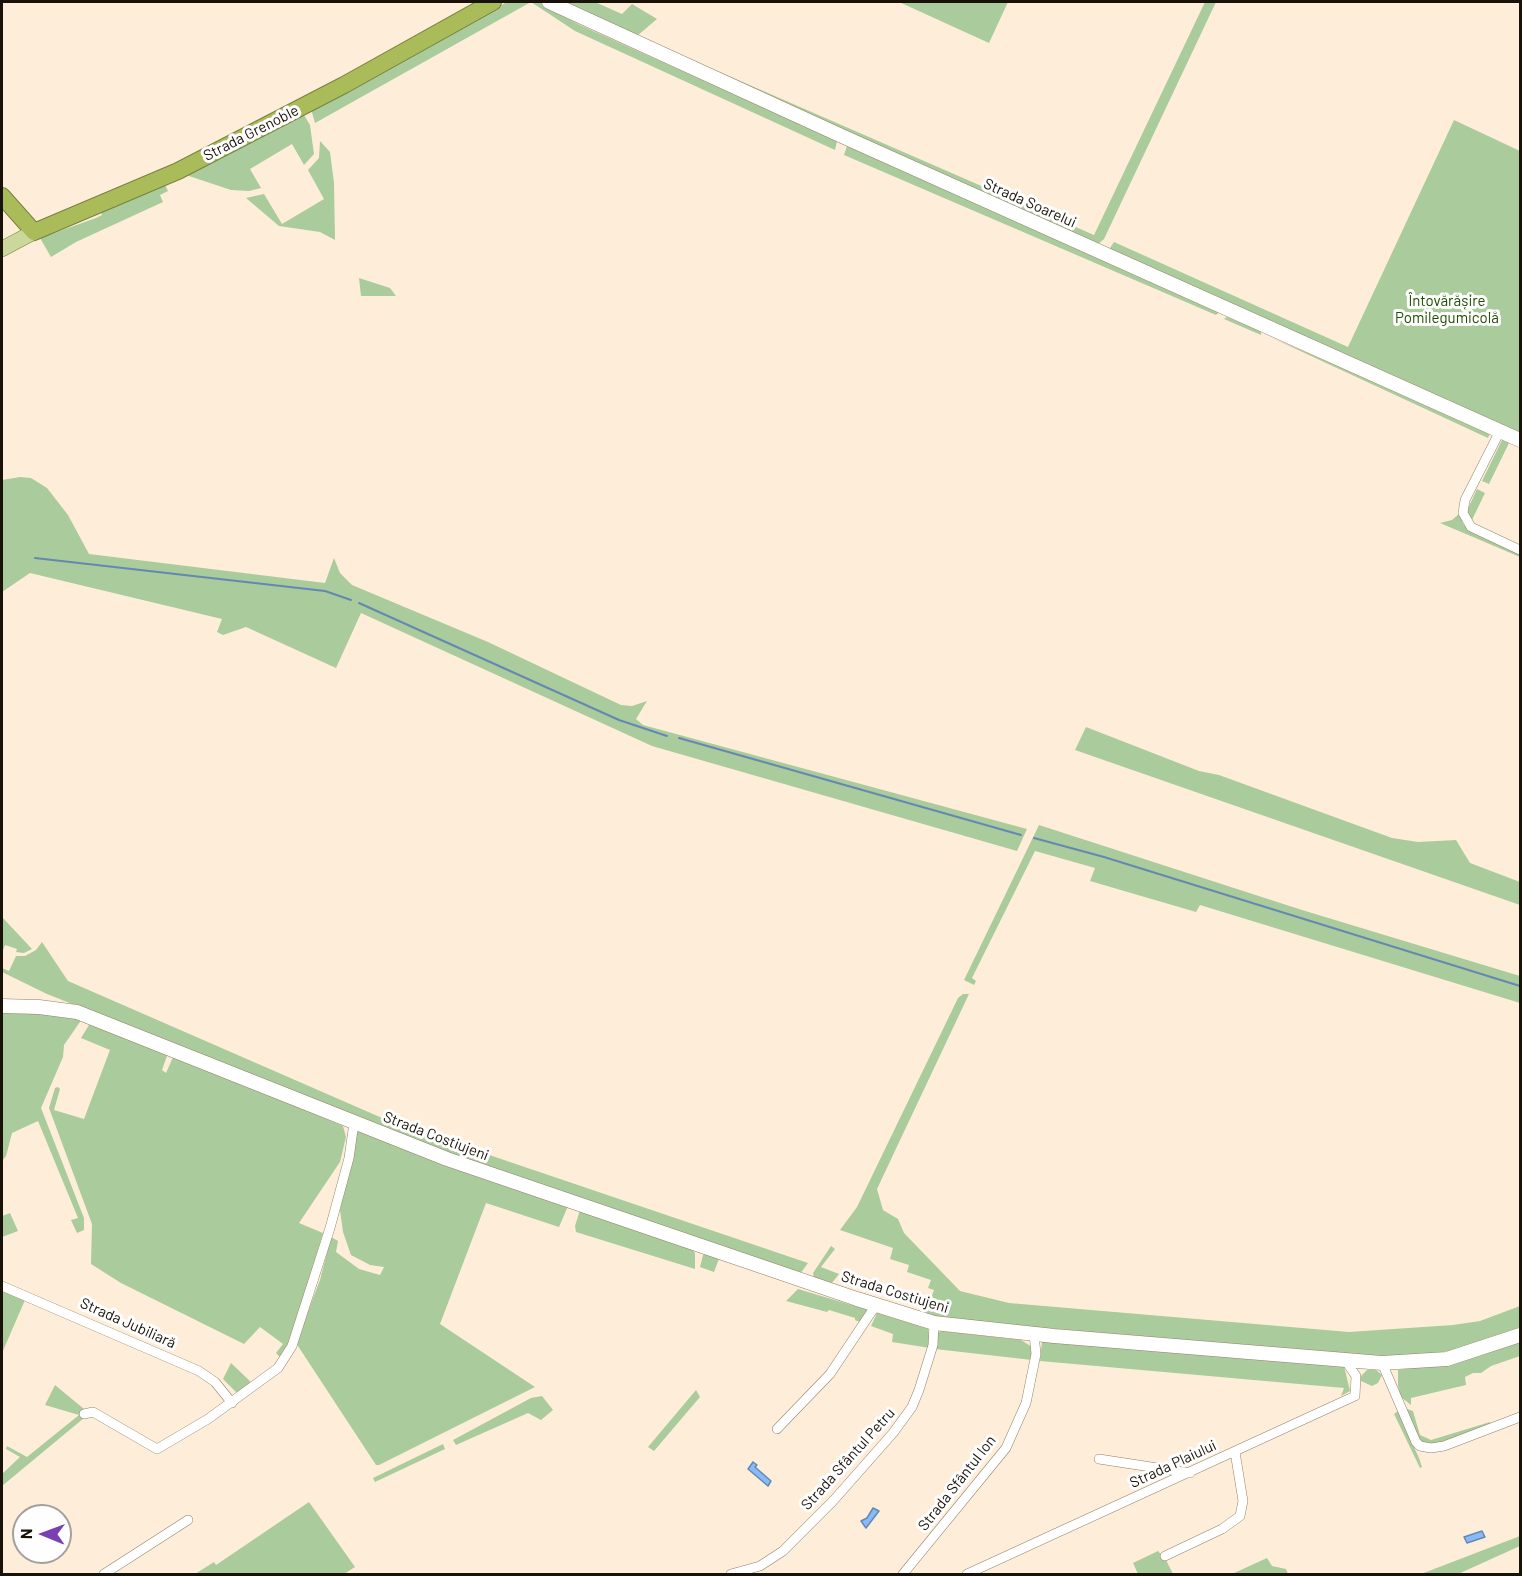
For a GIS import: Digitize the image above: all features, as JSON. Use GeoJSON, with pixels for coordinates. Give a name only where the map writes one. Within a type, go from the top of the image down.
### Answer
{"type":"FeatureCollection","features":[{"type":"Feature","properties":{"kind":"highway","name":"Strada Grenoble"},"geometry":{"type":"LineString","coordinates":[[33,232],[178,171],[344,85],[494,2]]}},
{"type":"Feature","properties":{"kind":"highway"},"geometry":{"type":"LineString","coordinates":[[2,196],[33,232]]}},
{"type":"Feature","properties":{"kind":"main road","name":"Strada Grenoble"},"geometry":{"type":"LineString","coordinates":[[2,249],[33,232]]}},
{"type":"Feature","properties":{"kind":"street","name":"Strada Soarelui"},"geometry":{"type":"LineString","coordinates":[[549,2],[759,99],[1521,440]]}},
{"type":"Feature","properties":{"kind":"street"},"geometry":{"type":"LineString","coordinates":[[1500,431],[1465,500],[1463,513],[1472,527],[1521,550]]}},
{"type":"Feature","properties":{"kind":"street","name":"Strada Costiujeni"},"geometry":{"type":"LineString","coordinates":[[2,1006],[39,1007],[77,1012],[354,1123],[497,1177],[934,1323],[1034,1334],[1382,1363],[1447,1359],[1521,1335]]}},
{"type":"Feature","properties":{"kind":"street"},"geometry":{"type":"LineString","coordinates":[[84,1414],[93,1412],[157,1449],[232,1403],[278,1368],[292,1346],[330,1228],[349,1158],[354,1123]]}},
{"type":"Feature","properties":{"kind":"street","name":"Strada Jubiliară"},"geometry":{"type":"LineString","coordinates":[[2,1286],[199,1371],[215,1382],[232,1403]]}},
{"type":"Feature","properties":{"kind":"street"},"geometry":{"type":"LineString","coordinates":[[777,1430],[830,1374],[876,1305]]}},
{"type":"Feature","properties":{"kind":"street","name":"Strada Sfântul Petru"},"geometry":{"type":"LineString","coordinates":[[731,1575],[760,1566],[783,1551],[833,1501],[893,1433],[912,1407],[919,1390],[930,1359],[934,1323]]}},
{"type":"Feature","properties":{"kind":"street","name":"Strada Sfântul Ion"},"geometry":{"type":"LineString","coordinates":[[903,1575],[1006,1448],[1026,1403],[1036,1354],[1034,1334]]}},
{"type":"Feature","properties":{"kind":"street","name":"Strada Plaiului"},"geometry":{"type":"LineString","coordinates":[[967,1575],[1354,1396],[1356,1376],[1345,1360]]}},
{"type":"Feature","properties":{"kind":"street"},"geometry":{"type":"LineString","coordinates":[[1382,1363],[1416,1442],[1420,1446],[1431,1448],[1444,1446],[1521,1417]]}},
{"type":"Feature","properties":{"kind":"street"},"geometry":{"type":"LineString","coordinates":[[1165,1556],[1222,1529],[1240,1516],[1243,1501],[1235,1452]]}},
{"type":"Feature","properties":{"kind":"street"},"geometry":{"type":"LineString","coordinates":[[1099,1459],[1190,1473]]}},
{"type":"Feature","properties":{"kind":"street"},"geometry":{"type":"LineString","coordinates":[[104,1575],[188,1520]]}},
{"type":"Feature","properties":{"kind":"green space"},"geometry":{"type":"Polygon","coordinates":[[[507,2],[531,2],[315,123],[311,109],[507,2]]]}},
{"type":"Feature","properties":{"kind":"green space"},"geometry":{"type":"Polygon","coordinates":[[[531,2],[541,2],[551,10],[580,25],[837,141],[835,150],[575,31],[531,2]]]}},
{"type":"Feature","properties":{"kind":"green space"},"geometry":{"type":"Polygon","coordinates":[[[557,2],[595,2],[622,14],[632,4],[657,19],[637,36],[1094,235],[1205,2],[1216,2],[1104,239],[1097,245],[557,2]]]}},
{"type":"Feature","properties":{"kind":"green space"},"geometry":{"type":"Polygon","coordinates":[[[899,2],[1008,2],[989,43],[899,2]]]}},
{"type":"Feature","properties":{"kind":"green space"},"geometry":{"type":"Polygon","coordinates":[[[304,115],[310,125],[314,154],[304,165],[292,144],[250,169],[261,188],[249,191],[231,190],[186,175],[304,115]]]}},
{"type":"Feature","properties":{"kind":"green space","name":"Întovărășire Pomilegumicolă"},"geometry":{"type":"Polygon","coordinates":[[[1454,120],[1520,151],[1520,436],[1108,251],[1114,242],[1348,347],[1454,120]]]}},
{"type":"Feature","properties":{"kind":"green space"},"geometry":{"type":"Polygon","coordinates":[[[320,141],[330,152],[334,183],[335,240],[320,232],[279,226],[246,198],[264,194],[282,224],[324,199],[308,170],[319,158],[320,141]]]}},
{"type":"Feature","properties":{"kind":"green space"},"geometry":{"type":"Polygon","coordinates":[[[847,146],[1219,312],[1216,315],[844,155],[847,146]]]}},
{"type":"Feature","properties":{"kind":"green space"},"geometry":{"type":"Polygon","coordinates":[[[165,185],[168,191],[160,195],[163,202],[76,242],[51,257],[40,238],[96,218],[102,215],[101,212],[165,185]]]}},
{"type":"Feature","properties":{"kind":"green space"},"geometry":{"type":"Polygon","coordinates":[[[359,278],[390,288],[396,296],[361,296],[359,278]]]}},
{"type":"Feature","properties":{"kind":"green space"},"geometry":{"type":"Polygon","coordinates":[[[1227,317],[1261,331],[1261,335],[1224,319],[1227,317]]]}},
{"type":"Feature","properties":{"kind":"green space"},"geometry":{"type":"Polygon","coordinates":[[[1270,337],[1491,431],[1488,438],[1270,337]]]}},
{"type":"Feature","properties":{"kind":"green space"},"geometry":{"type":"Polygon","coordinates":[[[1503,438],[1510,441],[1489,484],[1482,481],[1503,438]]]}},
{"type":"Feature","properties":{"kind":"green space"},"geometry":{"type":"Polygon","coordinates":[[[31,478],[47,488],[68,515],[89,554],[325,583],[334,558],[340,573],[352,585],[488,642],[621,705],[632,706],[647,701],[636,719],[643,725],[1027,829],[1017,851],[652,746],[361,613],[336,668],[246,627],[223,635],[217,632],[222,619],[30,573],[2,592],[2,480],[31,478]]]}},
{"type":"Feature","properties":{"kind":"green space"},"geometry":{"type":"Polygon","coordinates":[[[1477,489],[1485,493],[1471,522],[1466,513],[1477,489]]]}},
{"type":"Feature","properties":{"kind":"green space"},"geometry":{"type":"Polygon","coordinates":[[[1460,513],[1463,524],[1469,530],[1520,554],[1520,557],[1440,523],[1452,520],[1460,513]]]}},
{"type":"Feature","properties":{"kind":"green space"},"geometry":{"type":"Polygon","coordinates":[[[1086,727],[1199,771],[1219,775],[1392,838],[1418,842],[1456,840],[1470,863],[1520,882],[1520,905],[1075,750],[1086,727]]]}},
{"type":"Feature","properties":{"kind":"green space"},"geometry":{"type":"Polygon","coordinates":[[[1039,825],[1302,910],[1520,976],[1520,1003],[1200,905],[1196,912],[1090,881],[1095,868],[1035,851],[972,978],[976,981],[974,985],[964,980],[1039,825]]]}},
{"type":"Feature","properties":{"kind":"green space"},"geometry":{"type":"Polygon","coordinates":[[[2,917],[32,949],[24,953],[16,952],[17,949],[5,945],[2,953],[2,917]]]}},
{"type":"Feature","properties":{"kind":"green space"},"geometry":{"type":"Polygon","coordinates":[[[42,942],[68,981],[389,1121],[808,1263],[800,1274],[487,1169],[47,994],[2,972],[2,968],[9,971],[16,956],[25,956],[36,950],[42,942]]]}},
{"type":"Feature","properties":{"kind":"green space"},"geometry":{"type":"Polygon","coordinates":[[[963,994],[969,994],[877,1189],[883,1210],[898,1219],[904,1233],[960,1291],[1009,1303],[1349,1332],[1480,1321],[1520,1306],[1520,1329],[1451,1351],[1393,1357],[960,1321],[925,1315],[934,1290],[928,1288],[931,1280],[907,1272],[909,1265],[890,1259],[893,1248],[840,1230],[857,1207],[958,998],[963,994]]]}},
{"type":"Feature","properties":{"kind":"green space"},"geometry":{"type":"Polygon","coordinates":[[[2,1012],[59,1013],[82,1019],[64,1045],[63,1057],[41,1108],[84,1218],[84,1230],[77,1233],[71,1220],[78,1218],[38,1121],[12,1133],[6,1156],[2,1161],[2,1012]]]}},
{"type":"Feature","properties":{"kind":"green space"},"geometry":{"type":"Polygon","coordinates":[[[94,1023],[165,1051],[167,1056],[162,1070],[166,1073],[174,1055],[343,1126],[346,1137],[340,1162],[299,1223],[323,1233],[291,1338],[281,1358],[276,1353],[283,1344],[260,1327],[244,1344],[121,1283],[91,1264],[92,1224],[49,1108],[55,1088],[58,1087],[60,1089],[54,1110],[84,1119],[110,1050],[81,1038],[89,1025],[94,1023]]]}},
{"type":"Feature","properties":{"kind":"green space"},"geometry":{"type":"Polygon","coordinates":[[[360,1130],[568,1206],[559,1227],[486,1203],[440,1324],[535,1387],[379,1465],[376,1465],[296,1343],[320,1280],[331,1237],[338,1241],[336,1252],[359,1269],[380,1275],[384,1267],[370,1265],[351,1255],[343,1232],[340,1210],[356,1134],[360,1130]]]}},
{"type":"Feature","properties":{"kind":"green space"},"geometry":{"type":"Polygon","coordinates":[[[580,1210],[690,1246],[695,1253],[695,1269],[576,1232],[575,1226],[580,1210]]]}},
{"type":"Feature","properties":{"kind":"green space"},"geometry":{"type":"Polygon","coordinates":[[[10,1213],[18,1231],[2,1237],[2,1216],[10,1213]]]}},
{"type":"Feature","properties":{"kind":"green space"},"geometry":{"type":"Polygon","coordinates":[[[831,1246],[835,1249],[821,1267],[839,1274],[831,1284],[814,1279],[813,1273],[831,1246]]]}},
{"type":"Feature","properties":{"kind":"green space"},"geometry":{"type":"Polygon","coordinates":[[[708,1252],[720,1256],[714,1272],[700,1267],[703,1255],[708,1252]]]}},
{"type":"Feature","properties":{"kind":"green space"},"geometry":{"type":"Polygon","coordinates":[[[2,1289],[25,1300],[2,1353],[2,1289]]]}},
{"type":"Feature","properties":{"kind":"green space"},"geometry":{"type":"Polygon","coordinates":[[[798,1289],[868,1310],[862,1323],[855,1318],[829,1310],[827,1312],[786,1301],[798,1289]]]}},
{"type":"Feature","properties":{"kind":"green space"},"geometry":{"type":"Polygon","coordinates":[[[877,1313],[928,1329],[930,1348],[892,1342],[893,1334],[871,1326],[877,1313]]]}},
{"type":"Feature","properties":{"kind":"green space"},"geometry":{"type":"Polygon","coordinates":[[[941,1331],[1021,1340],[1032,1347],[1032,1360],[935,1349],[938,1333],[941,1331]]]}},
{"type":"Feature","properties":{"kind":"green space"},"geometry":{"type":"Polygon","coordinates":[[[1520,1339],[1520,1356],[1491,1366],[1481,1373],[1473,1373],[1465,1377],[1466,1385],[1411,1398],[1411,1405],[1401,1397],[1398,1370],[1456,1362],[1520,1339]]]}},
{"type":"Feature","properties":{"kind":"green space"},"geometry":{"type":"Polygon","coordinates":[[[1042,1341],[1344,1366],[1350,1391],[1341,1396],[1344,1388],[1040,1361],[1042,1341]]]}},
{"type":"Feature","properties":{"kind":"green space"},"geometry":{"type":"Polygon","coordinates":[[[231,1363],[252,1383],[238,1394],[223,1379],[231,1363]]]}},
{"type":"Feature","properties":{"kind":"green space"},"geometry":{"type":"Polygon","coordinates":[[[1367,1370],[1376,1370],[1382,1375],[1378,1383],[1372,1386],[1361,1381],[1361,1376],[1367,1370]]]}},
{"type":"Feature","properties":{"kind":"green space"},"geometry":{"type":"Polygon","coordinates":[[[55,1385],[84,1409],[79,1415],[45,1405],[55,1385]]]}},
{"type":"Feature","properties":{"kind":"green space"},"geometry":{"type":"Polygon","coordinates":[[[696,1390],[700,1397],[654,1451],[648,1447],[696,1390]]]}},
{"type":"Feature","properties":{"kind":"green space"},"geometry":{"type":"Polygon","coordinates":[[[542,1396],[553,1410],[541,1420],[528,1413],[456,1445],[453,1440],[531,1398],[542,1396]]]}},
{"type":"Feature","properties":{"kind":"green space"},"geometry":{"type":"Polygon","coordinates":[[[1404,1408],[1413,1411],[1420,1435],[1431,1440],[1490,1422],[1491,1425],[1442,1444],[1421,1443],[1404,1408]]]}},
{"type":"Feature","properties":{"kind":"green space"},"geometry":{"type":"Polygon","coordinates":[[[1398,1411],[1419,1458],[1422,1467],[1420,1468],[1394,1414],[1398,1411]]]}},
{"type":"Feature","properties":{"kind":"green space"},"geometry":{"type":"Polygon","coordinates":[[[79,1415],[84,1418],[2,1486],[2,1474],[20,1457],[6,1449],[7,1446],[27,1457],[79,1415]]]}},
{"type":"Feature","properties":{"kind":"green space"},"geometry":{"type":"Polygon","coordinates":[[[443,1444],[445,1449],[375,1482],[373,1478],[443,1444]]]}},
{"type":"Feature","properties":{"kind":"green space"},"geometry":{"type":"Polygon","coordinates":[[[309,1502],[355,1567],[344,1574],[195,1574],[214,1562],[216,1565],[309,1502]]]}},
{"type":"Feature","properties":{"kind":"green space"},"geometry":{"type":"Polygon","coordinates":[[[1520,1536],[1520,1546],[1458,1574],[1421,1574],[1520,1536]]]}},
{"type":"Feature","properties":{"kind":"green space"},"geometry":{"type":"Polygon","coordinates":[[[1158,1551],[1173,1574],[1138,1574],[1133,1563],[1158,1551]]]}},
{"type":"Feature","properties":{"kind":"green space"},"geometry":{"type":"Polygon","coordinates":[[[1267,1558],[1272,1566],[1286,1569],[1288,1574],[1232,1574],[1267,1558]]]}},
{"type":"Feature","properties":{"kind":"water"},"geometry":{"type":"Polygon","coordinates":[[[753,1462],[757,1465],[755,1467],[771,1481],[768,1486],[748,1469],[753,1462]]]}},
{"type":"Feature","properties":{"kind":"water"},"geometry":{"type":"Polygon","coordinates":[[[873,1508],[879,1511],[866,1528],[861,1521],[867,1518],[873,1508]]]}},
{"type":"Feature","properties":{"kind":"water"},"geometry":{"type":"Polygon","coordinates":[[[1482,1531],[1485,1537],[1467,1543],[1464,1537],[1482,1531]]]}},
{"type":"Feature","properties":{"kind":"waterway"},"geometry":{"type":"LineString","coordinates":[[35,558],[325,591],[351,600]]}},
{"type":"Feature","properties":{"kind":"waterway"},"geometry":{"type":"LineString","coordinates":[[359,603],[619,720],[667,736]]}},
{"type":"Feature","properties":{"kind":"waterway"},"geometry":{"type":"LineString","coordinates":[[679,738],[1021,835]]}},
{"type":"Feature","properties":{"kind":"waterway"},"geometry":{"type":"LineString","coordinates":[[1034,838],[1104,857],[1520,986]]}}]}
